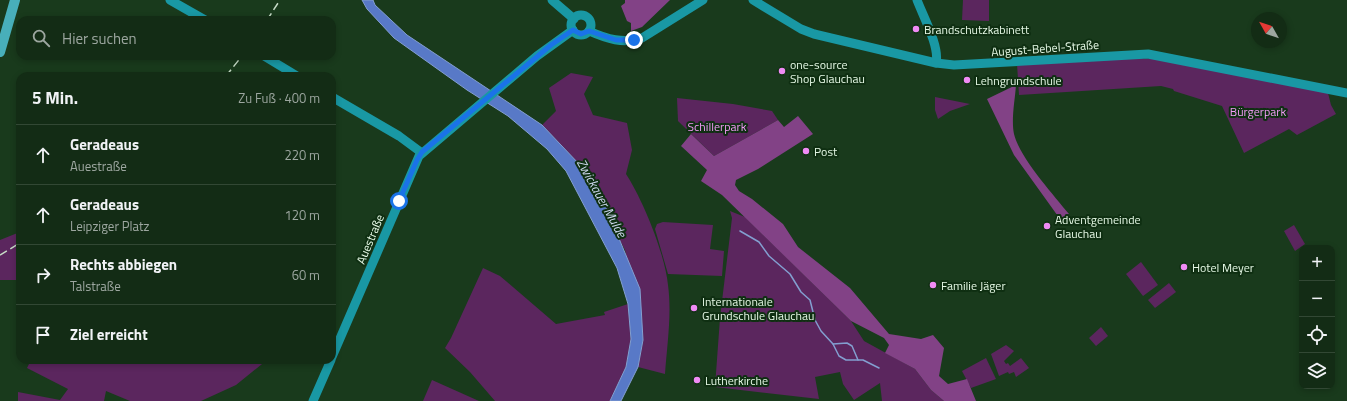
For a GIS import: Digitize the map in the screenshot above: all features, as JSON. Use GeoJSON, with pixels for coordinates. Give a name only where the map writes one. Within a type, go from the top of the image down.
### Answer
{"type":"FeatureCollection","features":[{"type":"Feature","properties":{"kind":"main road"},"geometry":{"type":"LineString","coordinates":[[0,52],[15,0]]}},
{"type":"Feature","properties":{"kind":"main road"},"geometry":{"type":"LineString","coordinates":[[6,32],[22,0]]}},
{"type":"Feature","properties":{"kind":"street"},"geometry":{"type":"LineString","coordinates":[[170,0],[198,16]]}},
{"type":"Feature","properties":{"kind":"street"},"geometry":{"type":"LineString","coordinates":[[552,0],[574,19]]}},
{"type":"Feature","properties":{"kind":"street"},"geometry":{"type":"LineString","coordinates":[[589,31],[590,22],[586,17],[578,16],[574,19],[572,25],[573,30],[581,34],[589,31],[616,40],[634,40],[642,38],[703,0]]}},
{"type":"Feature","properties":{"kind":"street","name":"August-Bebel-Straße"},"geometry":{"type":"LineString","coordinates":[[754,0],[801,29],[814,34],[936,62],[961,64],[1148,54],[1347,93]]}},
{"type":"Feature","properties":{"kind":"street"},"geometry":{"type":"LineString","coordinates":[[917,0],[935,48],[937,57],[936,62]]}},
{"type":"Feature","properties":{"kind":"street","name":"Auestraße"},"geometry":{"type":"LineString","coordinates":[[336,348],[417,160],[422,152],[481,104],[512,76],[573,30]]}},
{"type":"Feature","properties":{"kind":"street"},"geometry":{"type":"LineString","coordinates":[[271,60],[290,72]]}},
{"type":"Feature","properties":{"kind":"street"},"geometry":{"type":"LineString","coordinates":[[336,99],[399,136],[422,152]]}},
{"type":"Feature","properties":{"kind":"street"},"geometry":{"type":"LineString","coordinates":[[313,401],[329,364]]}},
{"type":"Feature","properties":{"kind":"green space"},"geometry":{"type":"Polygon","coordinates":[[[963,0],[989,0],[989,21],[962,20],[963,0]]]}},
{"type":"Feature","properties":{"kind":"green space","name":"Bürgerpark"},"geometry":{"type":"Polygon","coordinates":[[[1136,58],[1155,59],[1328,93],[1331,105],[1336,114],[1297,135],[1289,129],[1244,153],[1222,106],[1174,91],[1173,89],[1161,86],[1019,95],[1017,64],[1136,58]]]}},
{"type":"Feature","properties":{"kind":"green space"},"geometry":{"type":"Polygon","coordinates":[[[571,73],[593,77],[584,94],[593,115],[627,123],[632,150],[626,174],[646,212],[658,243],[663,258],[668,285],[669,318],[665,374],[638,367],[643,340],[625,250],[580,165],[542,125],[556,111],[549,88],[571,73]]]}},
{"type":"Feature","properties":{"kind":"green space"},"geometry":{"type":"Polygon","coordinates":[[[935,97],[970,104],[950,111],[938,119],[935,110],[935,97]]]}},
{"type":"Feature","properties":{"kind":"green space","name":"Schillerpark"},"geometry":{"type":"Polygon","coordinates":[[[677,98],[733,104],[772,111],[778,120],[714,156],[678,121],[677,98]]]}},
{"type":"Feature","properties":{"kind":"green space"},"geometry":{"type":"Polygon","coordinates":[[[730,211],[745,217],[851,321],[864,341],[915,369],[931,390],[944,401],[882,401],[880,383],[854,400],[843,384],[840,372],[815,377],[819,399],[715,387],[720,318],[732,218],[730,211]]]}},
{"type":"Feature","properties":{"kind":"green space"},"geometry":{"type":"Polygon","coordinates":[[[663,222],[713,225],[710,249],[724,251],[722,276],[668,274],[655,229],[657,224],[663,222]]]}},
{"type":"Feature","properties":{"kind":"green space"},"geometry":{"type":"Polygon","coordinates":[[[1294,225],[1305,244],[1299,245],[1299,248],[1295,251],[1284,231],[1294,225]]]}},
{"type":"Feature","properties":{"kind":"green space"},"geometry":{"type":"Polygon","coordinates":[[[16,234],[16,280],[0,280],[0,240],[16,234]]]}},
{"type":"Feature","properties":{"kind":"green space"},"geometry":{"type":"Polygon","coordinates":[[[1141,262],[1158,285],[1143,296],[1126,274],[1141,262]]]}},
{"type":"Feature","properties":{"kind":"green space"},"geometry":{"type":"Polygon","coordinates":[[[483,268],[500,276],[556,324],[605,315],[604,312],[628,304],[631,339],[626,367],[610,401],[495,401],[470,372],[445,348],[483,268]]]}},
{"type":"Feature","properties":{"kind":"green space"},"geometry":{"type":"Polygon","coordinates":[[[1169,283],[1176,292],[1155,308],[1148,300],[1169,283]]]}},
{"type":"Feature","properties":{"kind":"green space"},"geometry":{"type":"Polygon","coordinates":[[[1101,327],[1108,336],[1096,346],[1089,338],[1101,327]]]}},
{"type":"Feature","properties":{"kind":"green space"},"geometry":{"type":"Polygon","coordinates":[[[1006,345],[1014,351],[1004,361],[1006,364],[1008,363],[1010,366],[1021,358],[1029,368],[1016,377],[1014,372],[1009,374],[1008,372],[999,376],[991,354],[1006,345]]]}},
{"type":"Feature","properties":{"kind":"green space"},"geometry":{"type":"Polygon","coordinates":[[[986,358],[996,379],[971,388],[962,371],[986,358]]]}},
{"type":"Feature","properties":{"kind":"green space"},"geometry":{"type":"Polygon","coordinates":[[[29,364],[262,364],[236,385],[201,401],[130,401],[106,391],[104,401],[18,401],[18,392],[60,400],[68,389],[27,368],[29,364]]]}},
{"type":"Feature","properties":{"kind":"green space"},"geometry":{"type":"Polygon","coordinates":[[[432,380],[479,401],[423,401],[432,380]]]}},
{"type":"Feature","properties":{"kind":"shaded area"},"geometry":{"type":"Polygon","coordinates":[[[625,0],[670,0],[642,27],[631,31],[631,23],[627,21],[621,6],[625,3],[625,0]]]}},
{"type":"Feature","properties":{"kind":"shaded area"},"geometry":{"type":"Polygon","coordinates":[[[1016,85],[1013,128],[1017,144],[1030,165],[1069,214],[1060,219],[1014,155],[987,99],[1016,85]]]}},
{"type":"Feature","properties":{"kind":"shaded area"},"geometry":{"type":"Polygon","coordinates":[[[798,116],[813,134],[758,169],[736,180],[735,185],[739,191],[752,199],[783,224],[798,247],[850,288],[889,334],[921,339],[933,335],[944,348],[939,376],[948,384],[967,379],[976,401],[944,401],[931,390],[915,369],[885,353],[889,345],[884,338],[851,321],[722,195],[701,181],[707,170],[681,146],[691,134],[714,156],[778,120],[784,127],[798,116]]]}},
{"type":"Feature","properties":{"kind":"water"},"geometry":{"type":"Polygon","coordinates":[[[362,0],[373,0],[375,5],[407,35],[542,125],[580,165],[603,200],[640,289],[643,340],[638,367],[621,401],[610,401],[626,367],[631,339],[628,304],[617,268],[566,171],[547,149],[508,116],[467,90],[394,38],[367,9],[362,0]]]}},
{"type":"Feature","properties":{"kind":"waterway"},"geometry":{"type":"LineString","coordinates":[[740,231],[759,242],[769,256],[790,274],[801,292],[810,300],[815,320],[821,331],[833,344],[839,356],[846,360],[863,360],[879,368]]}},
{"type":"Feature","properties":{"kind":"waterway"},"geometry":{"type":"LineString","coordinates":[[833,344],[847,343],[852,346],[858,360]]}},
{"type":"Feature","properties":{"kind":"railway"},"geometry":{"type":"LineString","coordinates":[[270,16],[280,0]]}},
{"type":"Feature","properties":{"kind":"railway"},"geometry":{"type":"LineString","coordinates":[[229,72],[239,60]]}},
{"type":"Feature","properties":{"kind":"railway"},"geometry":{"type":"LineString","coordinates":[[0,255],[16,245]]}},
{"type":"Feature","properties":{"kind":"place","name":"Brandschutzkabinett"},"geometry":{"type":"Point","coordinates":[916,29]}},
{"type":"Feature","properties":{"kind":"place","name":"one-source Shop Glauchau"},"geometry":{"type":"Point","coordinates":[782,71]}},
{"type":"Feature","properties":{"kind":"place","name":"Lehngrundschule"},"geometry":{"type":"Point","coordinates":[967,80]}},
{"type":"Feature","properties":{"kind":"place","name":"Post"},"geometry":{"type":"Point","coordinates":[806,151]}},
{"type":"Feature","properties":{"kind":"place","name":"Adventgemeinde Glauchau"},"geometry":{"type":"Point","coordinates":[1047,226]}},
{"type":"Feature","properties":{"kind":"place","name":"Hotel Meyer"},"geometry":{"type":"Point","coordinates":[1184,267]}},
{"type":"Feature","properties":{"kind":"place","name":"Familie Jäger"},"geometry":{"type":"Point","coordinates":[933,285]}},
{"type":"Feature","properties":{"kind":"place","name":"Internationale Grundschule Glauchau"},"geometry":{"type":"Point","coordinates":[694,308]}},
{"type":"Feature","properties":{"kind":"place","name":"Lutherkirche"},"geometry":{"type":"Point","coordinates":[697,380]}},
{"type":"Feature","properties":{"kind":"route"},"geometry":{"type":"LineString","coordinates":[[399,201],[422,152],[465,118],[512,76],[551,45],[573,30],[578,34],[584,34],[589,31],[616,40],[634,40]]}},
{"type":"Feature","properties":{"kind":"water label","name":"Zwickauer Mulde"},"geometry":{"type":"Point","coordinates":[602,198]}}]}
